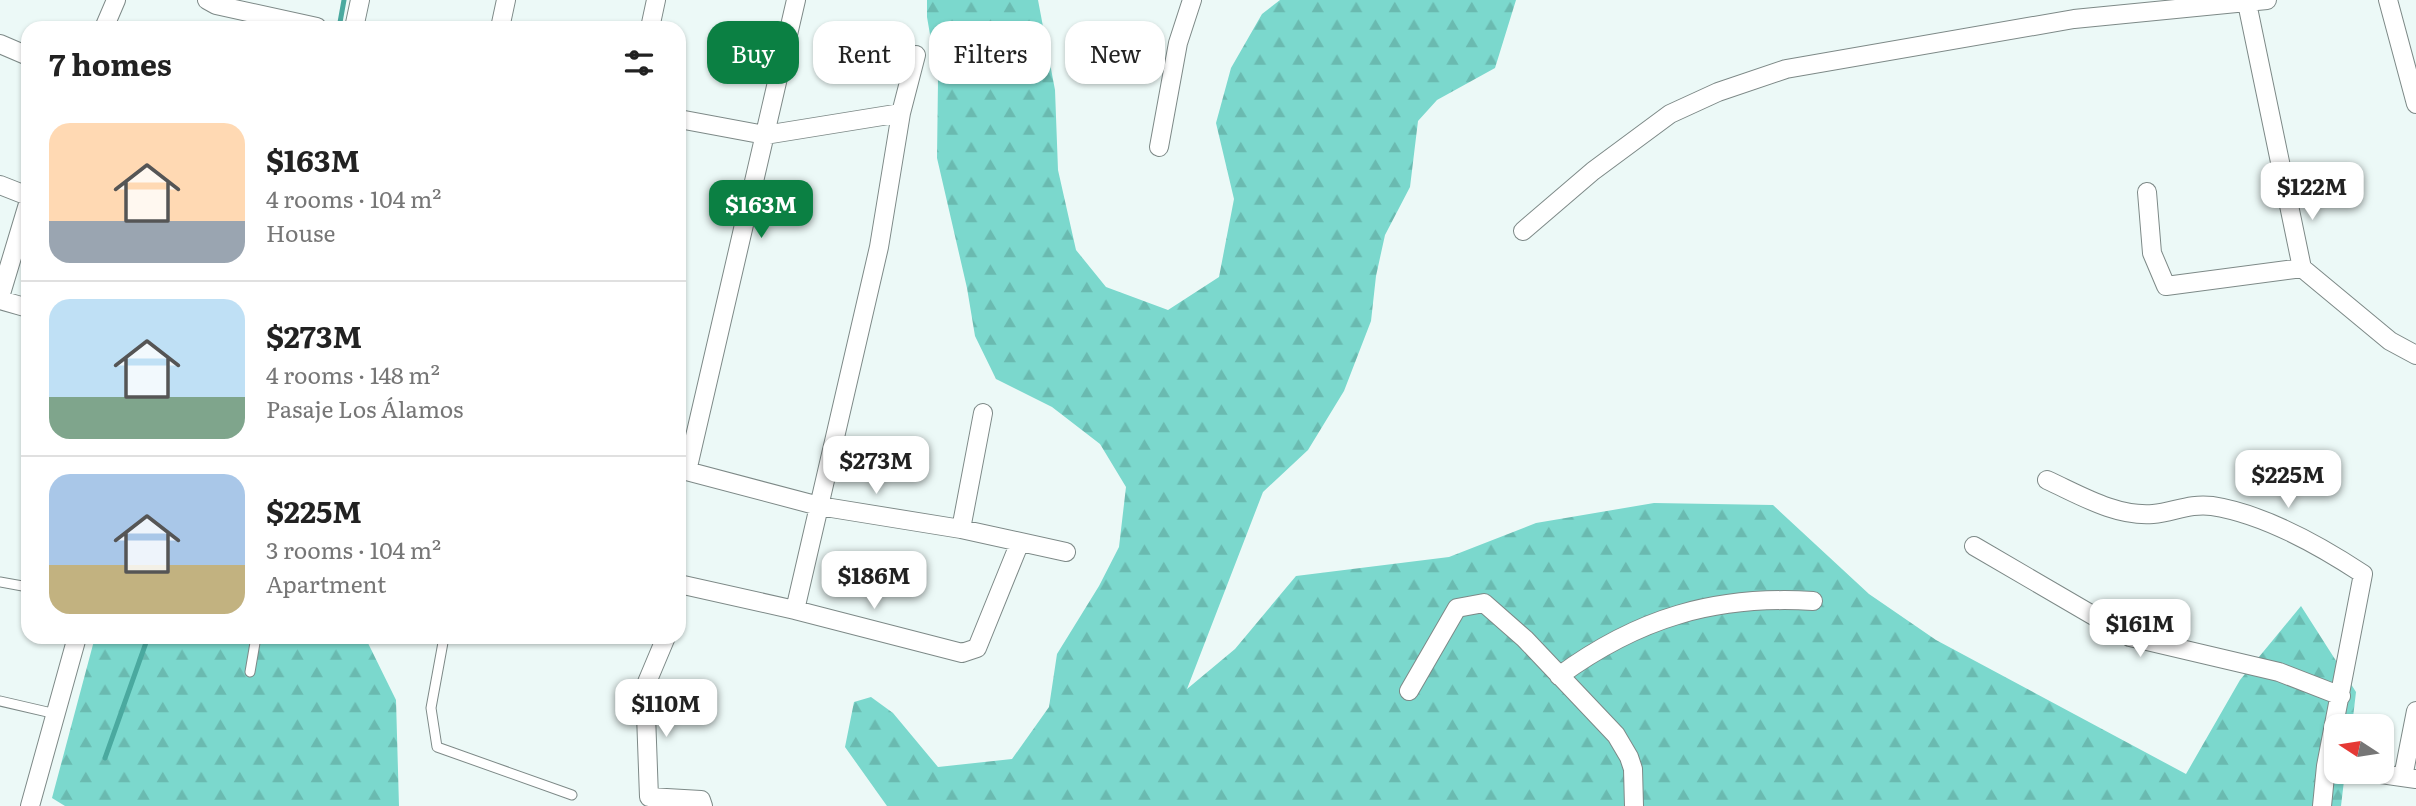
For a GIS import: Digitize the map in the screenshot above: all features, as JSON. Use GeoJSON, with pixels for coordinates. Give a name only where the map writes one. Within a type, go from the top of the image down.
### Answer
{"type":"FeatureCollection","features":[{"type":"Feature","properties":{"kind":"street"},"geometry":{"type":"LineString","coordinates":[[107,21],[116,0]]}},
{"type":"Feature","properties":{"kind":"street"},"geometry":{"type":"LineString","coordinates":[[207,0],[216,5],[289,21]]}},
{"type":"Feature","properties":{"kind":"street"},"geometry":{"type":"LineString","coordinates":[[356,21],[360,0]]}},
{"type":"Feature","properties":{"kind":"street"},"geometry":{"type":"LineString","coordinates":[[502,21],[506,0]]}},
{"type":"Feature","properties":{"kind":"street"},"geometry":{"type":"LineString","coordinates":[[652,21],[656,0]]}},
{"type":"Feature","properties":{"kind":"street"},"geometry":{"type":"LineString","coordinates":[[686,458],[796,0]]}},
{"type":"Feature","properties":{"kind":"street"},"geometry":{"type":"LineString","coordinates":[[1159,147],[1178,43],[1192,0]]}},
{"type":"Feature","properties":{"kind":"street"},"geometry":{"type":"LineString","coordinates":[[1523,232],[1593,172],[1670,114],[1718,92],[1786,69],[2074,19],[2267,0]]}},
{"type":"Feature","properties":{"kind":"street"},"geometry":{"type":"LineString","coordinates":[[2388,0],[2416,104]]}},
{"type":"Feature","properties":{"kind":"street"},"geometry":{"type":"LineString","coordinates":[[2237,2],[2302,268],[2390,341],[2416,355]]}},
{"type":"Feature","properties":{"kind":"street"},"geometry":{"type":"LineString","coordinates":[[0,44],[21,54]]}},
{"type":"Feature","properties":{"kind":"street"},"geometry":{"type":"LineString","coordinates":[[795,610],[879,247],[901,113],[916,55]]}},
{"type":"Feature","properties":{"kind":"street"},"geometry":{"type":"LineString","coordinates":[[686,121],[765,135],[901,113]]}},
{"type":"Feature","properties":{"kind":"street"},"geometry":{"type":"LineString","coordinates":[[0,184],[21,193]]}},
{"type":"Feature","properties":{"kind":"street"},"geometry":{"type":"LineString","coordinates":[[2147,192],[2152,253],[2166,286],[2302,268]]}},
{"type":"Feature","properties":{"kind":"street"},"geometry":{"type":"LineString","coordinates":[[21,228],[0,298],[21,306]]}},
{"type":"Feature","properties":{"kind":"street"},"geometry":{"type":"LineString","coordinates":[[961,529],[982,413]]}},
{"type":"Feature","properties":{"kind":"street"},"geometry":{"type":"LineString","coordinates":[[686,471],[819,506],[961,529],[1066,552]]}},
{"type":"Feature","properties":{"kind":"street"},"geometry":{"type":"LineString","coordinates":[[2047,481],[2113,509],[2127,512],[2154,514],[2191,505],[2216,507],[2290,532],[2337,556],[2363,574],[2338,714]]}},
{"type":"Feature","properties":{"kind":"street"},"geometry":{"type":"LineString","coordinates":[[686,586],[795,610],[962,653],[977,648],[1020,542]]}},
{"type":"Feature","properties":{"kind":"street"},"geometry":{"type":"LineString","coordinates":[[1974,545],[2130,637],[2280,672],[2340,696]]}},
{"type":"Feature","properties":{"kind":"street"},"geometry":{"type":"LineString","coordinates":[[1559,676],[1612,641],[1671,616],[1730,602],[1776,599],[1813,601]]}},
{"type":"Feature","properties":{"kind":"street"},"geometry":{"type":"LineString","coordinates":[[1409,691],[1457,608],[1484,603],[1525,639],[1623,746],[1633,769],[1634,806]]}},
{"type":"Feature","properties":{"kind":"street"},"geometry":{"type":"LineString","coordinates":[[30,806],[75,644]]}},
{"type":"Feature","properties":{"kind":"street"},"geometry":{"type":"LineString","coordinates":[[663,644],[645,687],[649,797],[701,800],[703,806]]}},
{"type":"Feature","properties":{"kind":"street"},"geometry":{"type":"LineString","coordinates":[[2410,778],[2416,711]]}},
{"type":"Feature","properties":{"kind":"street"},"geometry":{"type":"LineString","coordinates":[[2322,806],[2327,784]]}},
{"type":"Feature","properties":{"kind":"lane"},"geometry":{"type":"LineString","coordinates":[[0,582],[21,586]]}},
{"type":"Feature","properties":{"kind":"lane"},"geometry":{"type":"LineString","coordinates":[[250,672],[255,644]]}},
{"type":"Feature","properties":{"kind":"lane"},"geometry":{"type":"LineString","coordinates":[[442,644],[431,708],[438,747],[572,795]]}},
{"type":"Feature","properties":{"kind":"lane"},"geometry":{"type":"LineString","coordinates":[[0,701],[56,714]]}},
{"type":"Feature","properties":{"kind":"green space"},"geometry":{"type":"Polygon","coordinates":[[[927,0],[1038,0],[1042,21],[929,21],[929,29],[927,0]]]}},
{"type":"Feature","properties":{"kind":"green space"},"geometry":{"type":"Polygon","coordinates":[[[1280,0],[1516,0],[1495,68],[1437,100],[1418,121],[1410,187],[1385,235],[1376,276],[1371,321],[1344,391],[1308,450],[1263,492],[1187,689],[1235,649],[1296,576],[1449,557],[1536,523],[1654,503],[1773,505],[1869,594],[1936,640],[2186,774],[2240,680],[2301,606],[2356,692],[2353,714],[2324,714],[2324,784],[2344,784],[2341,806],[887,806],[845,747],[854,702],[871,697],[893,713],[938,767],[1012,759],[1049,707],[1057,654],[1099,586],[1119,547],[1126,487],[1100,444],[1052,407],[996,379],[975,336],[967,288],[937,158],[938,84],[1051,84],[1051,69],[1055,90],[1058,170],[1076,250],[1106,287],[1168,310],[1219,277],[1234,199],[1216,123],[1231,68],[1262,14],[1280,0]]]}},
{"type":"Feature","properties":{"kind":"green space"},"geometry":{"type":"Polygon","coordinates":[[[93,644],[368,644],[396,700],[399,806],[65,806],[52,798],[93,644]]]}},
{"type":"Feature","properties":{"kind":"waterway"},"geometry":{"type":"LineString","coordinates":[[340,21],[344,0]]}},
{"type":"Feature","properties":{"kind":"waterway"},"geometry":{"type":"LineString","coordinates":[[105,758],[146,644]]}}]}
